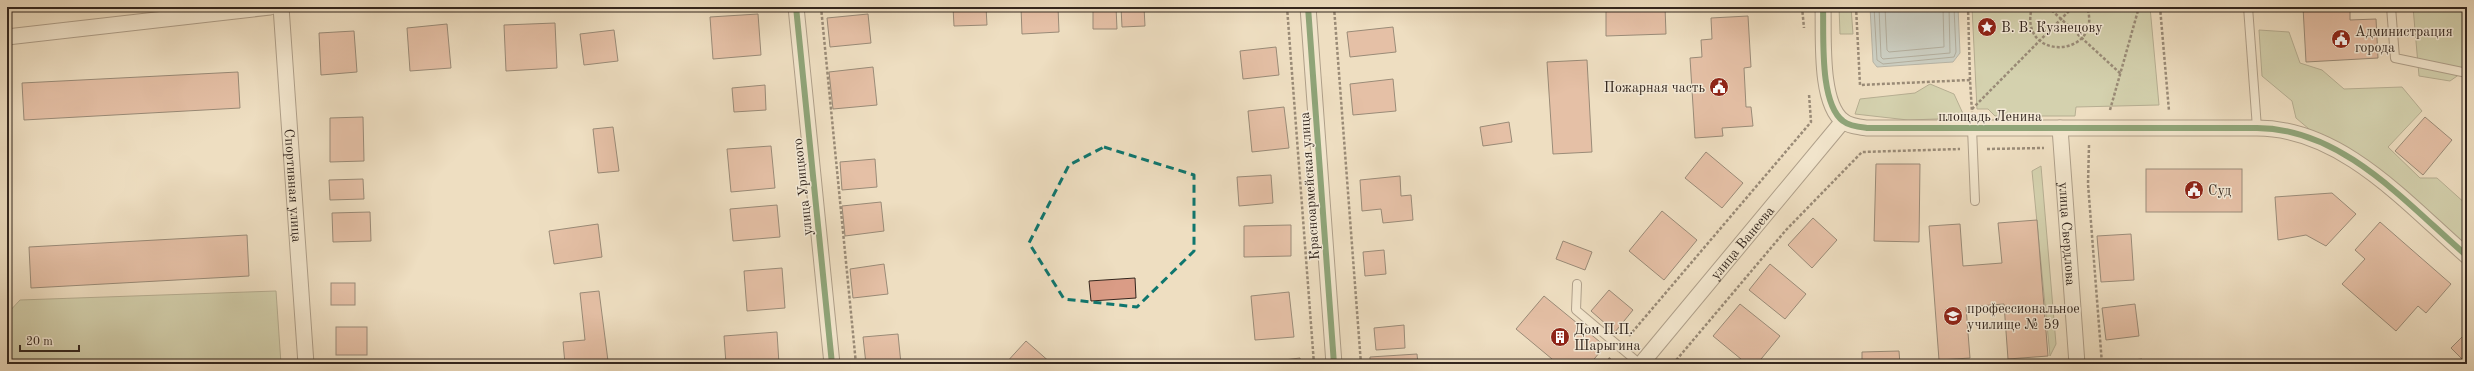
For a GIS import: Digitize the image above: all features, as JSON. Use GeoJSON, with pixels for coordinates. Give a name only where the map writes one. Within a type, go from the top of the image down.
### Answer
{"type":"FeatureCollection","features":[{"type":"Feature","properties":{"kind":"street"},"geometry":{"type":"LineString","coordinates":[[7,37],[270,7]]}},
{"type":"Feature","properties":{"kind":"street","name":"Спортивная улица"},"geometry":{"type":"LineString","coordinates":[[281,7],[306,364]]}},
{"type":"Feature","properties":{"kind":"street","name":"улица Урицкого"},"geometry":{"type":"LineString","coordinates":[[796,7],[832,364]]}},
{"type":"Feature","properties":{"kind":"street","name":"Красноармейская улица"},"geometry":{"type":"LineString","coordinates":[[1308,7],[1334,364]]}},
{"type":"Feature","properties":{"kind":"street"},"geometry":{"type":"LineString","coordinates":[[1823,7],[1827,90],[1833,108],[1843,121]]}},
{"type":"Feature","properties":{"kind":"street","name":"площадь Ленина"},"geometry":{"type":"LineString","coordinates":[[1843,121],[1867,128],[2270,128],[2303,135],[2348,155],[2467,256]]}},
{"type":"Feature","properties":{"kind":"street","name":"улица Ванеева"},"geometry":{"type":"LineString","coordinates":[[1641,364],[1843,121]]}},
{"type":"Feature","properties":{"kind":"street","name":"улица Свердлова"},"geometry":{"type":"LineString","coordinates":[[2060,128],[2078,364]]}},
{"type":"Feature","properties":{"kind":"lane"},"geometry":{"type":"LineString","coordinates":[[2248,7],[2258,128]]}},
{"type":"Feature","properties":{"kind":"lane"},"geometry":{"type":"LineString","coordinates":[[2391,7],[2395,58],[2467,73]]}},
{"type":"Feature","properties":{"kind":"lane"},"geometry":{"type":"LineString","coordinates":[[1972,128],[1975,201]]}},
{"type":"Feature","properties":{"kind":"lane"},"geometry":{"type":"LineString","coordinates":[[1577,284],[1576,310],[1641,364]]}},
{"type":"Feature","properties":{"kind":"path"},"geometry":{"type":"LineString","coordinates":[[821,7],[856,364]]}},
{"type":"Feature","properties":{"kind":"path"},"geometry":{"type":"LineString","coordinates":[[1288,7],[1314,364]]}},
{"type":"Feature","properties":{"kind":"path"},"geometry":{"type":"LineString","coordinates":[[1334,7],[1361,364]]}},
{"type":"Feature","properties":{"kind":"path"},"geometry":{"type":"LineString","coordinates":[[1802,7],[1804,30]]}},
{"type":"Feature","properties":{"kind":"path"},"geometry":{"type":"LineString","coordinates":[[1856,7],[1860,84],[1970,80]]}},
{"type":"Feature","properties":{"kind":"path"},"geometry":{"type":"LineString","coordinates":[[1968,7],[1972,128]]}},
{"type":"Feature","properties":{"kind":"path"},"geometry":{"type":"LineString","coordinates":[[2032,7],[2030,24],[2040,41],[2054,48],[2069,47],[2082,38],[2089,22],[2087,7]]}},
{"type":"Feature","properties":{"kind":"path"},"geometry":{"type":"LineString","coordinates":[[2048,7],[2121,74]]}},
{"type":"Feature","properties":{"kind":"path"},"geometry":{"type":"LineString","coordinates":[[1972,110],[2073,7]]}},
{"type":"Feature","properties":{"kind":"path"},"geometry":{"type":"LineString","coordinates":[[2104,128],[2121,74],[2139,7]]}},
{"type":"Feature","properties":{"kind":"path"},"geometry":{"type":"LineString","coordinates":[[2160,7],[2170,128]]}},
{"type":"Feature","properties":{"kind":"path"},"geometry":{"type":"LineString","coordinates":[[1605,364],[1811,122],[1809,91]]}},
{"type":"Feature","properties":{"kind":"path"},"geometry":{"type":"LineString","coordinates":[[2090,128],[2088,184],[2102,364]]}},
{"type":"Feature","properties":{"kind":"path"},"geometry":{"type":"LineString","coordinates":[[1672,364],[1786,230],[1862,152],[2048,148]]}},
{"type":"Feature","properties":{"kind":"highlighted area"},"geometry":{"type":"Polygon","coordinates":[[[1104,147],[1194,175],[1194,251],[1137,307],[1064,299],[1029,243],[1069,165],[1104,147]]]}},
{"type":"Feature","properties":{"kind":"green space"},"geometry":{"type":"Polygon","coordinates":[[[1839,7],[1851,7],[1853,34],[1840,34],[1839,7]]]}},
{"type":"Feature","properties":{"kind":"green space"},"geometry":{"type":"Polygon","coordinates":[[[1972,7],[2150,7],[2159,105],[2076,107],[2075,116],[1995,116],[1988,109],[1977,109],[1972,7]]]}},
{"type":"Feature","properties":{"kind":"green space"},"geometry":{"type":"Polygon","coordinates":[[[2413,7],[2467,7],[2467,69],[2450,81],[2419,76],[2413,7]]]}},
{"type":"Feature","properties":{"kind":"green space"},"geometry":{"type":"Polygon","coordinates":[[[2259,30],[2289,32],[2300,63],[2322,70],[2344,89],[2402,87],[2422,111],[2388,147],[2420,178],[2437,178],[2467,205],[2467,251],[2445,244],[2296,118],[2292,101],[2262,76],[2259,30]]]}},
{"type":"Feature","properties":{"kind":"green space"},"geometry":{"type":"Polygon","coordinates":[[[1930,84],[1954,94],[1965,118],[1908,120],[1855,114],[1860,99],[1915,93],[1930,84]]]}},
{"type":"Feature","properties":{"kind":"green space"},"geometry":{"type":"Polygon","coordinates":[[[2041,166],[2056,344],[2050,356],[2032,171],[2041,166]]]}},
{"type":"Feature","properties":{"kind":"green space"},"geometry":{"type":"Polygon","coordinates":[[[276,291],[281,364],[7,364],[7,314],[20,300],[276,291]]]}},
{"type":"Feature","properties":{"kind":"water"},"geometry":{"type":"Polygon","coordinates":[[[1870,7],[1958,7],[1960,53],[1953,62],[1877,67],[1873,62],[1870,7]]]}},
{"type":"Feature","properties":{"kind":"building"},"geometry":{"type":"Polygon","coordinates":[[[953,7],[986,7],[987,25],[954,26],[953,7]]]}},
{"type":"Feature","properties":{"kind":"building"},"geometry":{"type":"Polygon","coordinates":[[[1021,7],[1058,7],[1059,32],[1022,34],[1021,7]]]}},
{"type":"Feature","properties":{"kind":"building"},"geometry":{"type":"Polygon","coordinates":[[[1093,7],[1116,7],[1117,29],[1093,29],[1093,7]]]}},
{"type":"Feature","properties":{"kind":"building"},"geometry":{"type":"Polygon","coordinates":[[[1121,7],[1144,7],[1145,26],[1122,27],[1121,7]]]}},
{"type":"Feature","properties":{"kind":"building"},"geometry":{"type":"Polygon","coordinates":[[[1665,7],[1666,34],[1606,36],[1606,10],[1665,7]]]}},
{"type":"Feature","properties":{"kind":"building","name":"Администрация города"},"geometry":{"type":"Polygon","coordinates":[[[2303,7],[2350,7],[2350,20],[2376,19],[2378,58],[2306,62],[2303,7]]]}},
{"type":"Feature","properties":{"kind":"building"},"geometry":{"type":"Polygon","coordinates":[[[758,14],[761,55],[713,59],[710,17],[758,14]]]}},
{"type":"Feature","properties":{"kind":"building"},"geometry":{"type":"Polygon","coordinates":[[[868,14],[871,43],[830,47],[827,18],[868,14]]]}},
{"type":"Feature","properties":{"kind":"building","name":"Пожарная часть"},"geometry":{"type":"Polygon","coordinates":[[[1748,16],[1751,67],[1744,68],[1746,107],[1751,107],[1753,126],[1722,128],[1723,136],[1695,138],[1690,58],[1702,57],[1701,40],[1712,39],[1711,18],[1748,16]]]}},
{"type":"Feature","properties":{"kind":"building"},"geometry":{"type":"Polygon","coordinates":[[[555,23],[557,68],[506,71],[504,25],[555,23]]]}},
{"type":"Feature","properties":{"kind":"building"},"geometry":{"type":"Polygon","coordinates":[[[447,24],[451,68],[410,71],[407,28],[447,24]]]}},
{"type":"Feature","properties":{"kind":"building"},"geometry":{"type":"Polygon","coordinates":[[[1393,27],[1396,52],[1350,57],[1347,32],[1393,27]]]}},
{"type":"Feature","properties":{"kind":"building"},"geometry":{"type":"Polygon","coordinates":[[[614,30],[618,61],[584,65],[580,34],[614,30]]]}},
{"type":"Feature","properties":{"kind":"building"},"geometry":{"type":"Polygon","coordinates":[[[354,31],[357,72],[321,75],[319,33],[354,31]]]}},
{"type":"Feature","properties":{"kind":"building"},"geometry":{"type":"Polygon","coordinates":[[[1276,47],[1279,75],[1243,79],[1240,51],[1276,47]]]}},
{"type":"Feature","properties":{"kind":"building"},"geometry":{"type":"Polygon","coordinates":[[[1587,60],[1592,152],[1553,154],[1547,62],[1587,60]]]}},
{"type":"Feature","properties":{"kind":"building"},"geometry":{"type":"Polygon","coordinates":[[[873,67],[877,105],[833,109],[829,72],[873,67]]]}},
{"type":"Feature","properties":{"kind":"building"},"geometry":{"type":"Polygon","coordinates":[[[238,72],[240,108],[24,120],[22,83],[238,72]]]}},
{"type":"Feature","properties":{"kind":"building"},"geometry":{"type":"Polygon","coordinates":[[[1393,79],[1396,111],[1353,115],[1350,84],[1393,79]]]}},
{"type":"Feature","properties":{"kind":"building"},"geometry":{"type":"Polygon","coordinates":[[[765,85],[766,110],[734,112],[732,88],[765,85]]]}},
{"type":"Feature","properties":{"kind":"building"},"geometry":{"type":"Polygon","coordinates":[[[1284,107],[1289,148],[1252,152],[1248,111],[1284,107]]]}},
{"type":"Feature","properties":{"kind":"building"},"geometry":{"type":"Polygon","coordinates":[[[363,117],[364,161],[330,162],[330,118],[363,117]]]}},
{"type":"Feature","properties":{"kind":"building"},"geometry":{"type":"Polygon","coordinates":[[[2425,117],[2452,140],[2423,175],[2395,151],[2425,117]]]}},
{"type":"Feature","properties":{"kind":"building"},"geometry":{"type":"Polygon","coordinates":[[[1509,122],[1512,142],[1483,146],[1480,127],[1509,122]]]}},
{"type":"Feature","properties":{"kind":"building"},"geometry":{"type":"Polygon","coordinates":[[[613,127],[619,171],[598,173],[593,129],[613,127]]]}},
{"type":"Feature","properties":{"kind":"building"},"geometry":{"type":"Polygon","coordinates":[[[771,146],[775,188],[731,192],[727,149],[771,146]]]}},
{"type":"Feature","properties":{"kind":"building"},"geometry":{"type":"Polygon","coordinates":[[[1706,152],[1743,183],[1722,208],[1685,178],[1706,152]]]}},
{"type":"Feature","properties":{"kind":"building"},"geometry":{"type":"Polygon","coordinates":[[[875,159],[877,187],[842,190],[840,162],[875,159]]]}},
{"type":"Feature","properties":{"kind":"building"},"geometry":{"type":"Polygon","coordinates":[[[1876,164],[1920,164],[1919,242],[1874,241],[1876,164]]]}},
{"type":"Feature","properties":{"kind":"building","name":"Суд"},"geometry":{"type":"Polygon","coordinates":[[[2146,169],[2242,169],[2242,212],[2146,212],[2146,169]]]}},
{"type":"Feature","properties":{"kind":"building"},"geometry":{"type":"Polygon","coordinates":[[[1271,175],[1273,203],[1239,206],[1237,177],[1271,175]]]}},
{"type":"Feature","properties":{"kind":"building"},"geometry":{"type":"Polygon","coordinates":[[[1400,176],[1401,196],[1411,195],[1413,220],[1383,223],[1381,209],[1362,211],[1360,180],[1400,176]]]}},
{"type":"Feature","properties":{"kind":"building"},"geometry":{"type":"Polygon","coordinates":[[[363,179],[364,199],[330,200],[329,180],[363,179]]]}},
{"type":"Feature","properties":{"kind":"building"},"geometry":{"type":"Polygon","coordinates":[[[2332,193],[2356,214],[2326,246],[2306,235],[2278,240],[2275,197],[2332,193]]]}},
{"type":"Feature","properties":{"kind":"building"},"geometry":{"type":"Polygon","coordinates":[[[881,202],[884,231],[845,236],[842,206],[881,202]]]}},
{"type":"Feature","properties":{"kind":"building"},"geometry":{"type":"Polygon","coordinates":[[[777,205],[780,237],[733,241],[730,209],[777,205]]]}},
{"type":"Feature","properties":{"kind":"building"},"geometry":{"type":"Polygon","coordinates":[[[1662,211],[1697,240],[1664,280],[1629,251],[1662,211]]]}},
{"type":"Feature","properties":{"kind":"building"},"geometry":{"type":"Polygon","coordinates":[[[370,212],[371,241],[333,242],[332,213],[370,212]]]}},
{"type":"Feature","properties":{"kind":"building"},"geometry":{"type":"Polygon","coordinates":[[[1813,218],[1837,240],[1812,268],[1788,245],[1813,218]]]}},
{"type":"Feature","properties":{"kind":"building"},"geometry":{"type":"Polygon","coordinates":[[[2037,220],[2048,356],[2008,359],[2004,304],[1966,307],[1970,358],[1939,360],[1929,226],[1960,224],[1963,266],[2002,263],[1998,223],[2037,220]]]}},
{"type":"Feature","properties":{"kind":"building"},"geometry":{"type":"Polygon","coordinates":[[[2380,222],[2451,284],[2426,313],[2418,306],[2396,331],[2342,284],[2365,259],[2355,250],[2380,222]]]}},
{"type":"Feature","properties":{"kind":"building"},"geometry":{"type":"Polygon","coordinates":[[[598,224],[602,257],[554,264],[549,231],[598,224]]]}},
{"type":"Feature","properties":{"kind":"building"},"geometry":{"type":"Polygon","coordinates":[[[1291,225],[1291,256],[1244,257],[1244,226],[1291,225]]]}},
{"type":"Feature","properties":{"kind":"building"},"geometry":{"type":"Polygon","coordinates":[[[2131,234],[2134,280],[2101,282],[2097,236],[2131,234]]]}},
{"type":"Feature","properties":{"kind":"building"},"geometry":{"type":"Polygon","coordinates":[[[247,235],[249,276],[31,288],[29,247],[247,235]]]}},
{"type":"Feature","properties":{"kind":"building"},"geometry":{"type":"Polygon","coordinates":[[[1563,241],[1592,252],[1585,270],[1556,259],[1563,241]]]}},
{"type":"Feature","properties":{"kind":"building"},"geometry":{"type":"Polygon","coordinates":[[[1384,250],[1386,274],[1365,276],[1363,252],[1384,250]]]}},
{"type":"Feature","properties":{"kind":"building"},"geometry":{"type":"Polygon","coordinates":[[[884,264],[888,294],[853,298],[850,269],[884,264]]]}},
{"type":"Feature","properties":{"kind":"building"},"geometry":{"type":"Polygon","coordinates":[[[1770,264],[1806,294],[1785,319],[1749,290],[1770,264]]]}},
{"type":"Feature","properties":{"kind":"building"},"geometry":{"type":"Polygon","coordinates":[[[782,268],[785,308],[747,311],[744,271],[782,268]]]}},
{"type":"Feature","properties":{"kind":"building"},"geometry":{"type":"Polygon","coordinates":[[[1135,278],[1136,298],[1091,301],[1089,281],[1135,278]]]}},
{"type":"Feature","properties":{"kind":"building"},"geometry":{"type":"Polygon","coordinates":[[[331,283],[355,283],[355,305],[331,305],[331,283]]]}},
{"type":"Feature","properties":{"kind":"building"},"geometry":{"type":"Polygon","coordinates":[[[1609,290],[1633,310],[1615,332],[1591,311],[1609,290]]]}},
{"type":"Feature","properties":{"kind":"building"},"geometry":{"type":"Polygon","coordinates":[[[599,291],[608,361],[565,364],[563,342],[585,340],[580,293],[599,291]]]}},
{"type":"Feature","properties":{"kind":"building"},"geometry":{"type":"Polygon","coordinates":[[[1289,292],[1294,337],[1255,340],[1251,296],[1289,292]]]}},
{"type":"Feature","properties":{"kind":"building","name":"Дом П.П. Шарыгина"},"geometry":{"type":"Polygon","coordinates":[[[1544,296],[1605,346],[1590,364],[1558,364],[1516,329],[1544,296]]]}},
{"type":"Feature","properties":{"kind":"building"},"geometry":{"type":"Polygon","coordinates":[[[1740,304],[1780,336],[1757,364],[1747,364],[1713,336],[1740,304]]]}},
{"type":"Feature","properties":{"kind":"building"},"geometry":{"type":"Polygon","coordinates":[[[2135,304],[2139,336],[2106,340],[2102,308],[2135,304]]]}},
{"type":"Feature","properties":{"kind":"building"},"geometry":{"type":"Polygon","coordinates":[[[1404,325],[1405,348],[1376,350],[1374,328],[1404,325]]]}},
{"type":"Feature","properties":{"kind":"building"},"geometry":{"type":"Polygon","coordinates":[[[336,327],[367,327],[367,355],[336,355],[336,327]]]}},
{"type":"Feature","properties":{"kind":"building"},"geometry":{"type":"Polygon","coordinates":[[[777,332],[779,364],[726,364],[724,336],[777,332]]]}},
{"type":"Feature","properties":{"kind":"building"},"geometry":{"type":"Polygon","coordinates":[[[2467,332],[2467,364],[2451,348],[2467,332]]]}},
{"type":"Feature","properties":{"kind":"building"},"geometry":{"type":"Polygon","coordinates":[[[898,334],[901,364],[866,364],[863,337],[898,334]]]}},
{"type":"Feature","properties":{"kind":"building"},"geometry":{"type":"Polygon","coordinates":[[[1026,341],[1052,364],[1005,364],[1026,341]]]}},
{"type":"Feature","properties":{"kind":"building"},"geometry":{"type":"Polygon","coordinates":[[[1899,351],[1900,364],[1862,364],[1862,352],[1899,351]]]}},
{"type":"Feature","properties":{"kind":"building"},"geometry":{"type":"Polygon","coordinates":[[[1417,354],[1418,364],[1370,364],[1370,357],[1417,354]]]}},
{"type":"Feature","properties":{"kind":"building"},"geometry":{"type":"Polygon","coordinates":[[[1300,358],[1301,364],[1253,364],[1300,358]]]}},
{"type":"Feature","properties":{"kind":"building"},"geometry":{"type":"Polygon","coordinates":[[[2142,359],[2143,364],[2107,364],[2107,363],[2142,359]]]}},
{"type":"Feature","properties":{"kind":"cycle path"},"geometry":{"type":"LineString","coordinates":[[796,7],[832,364]]}},
{"type":"Feature","properties":{"kind":"cycle path"},"geometry":{"type":"LineString","coordinates":[[1308,7],[1334,364]]}},
{"type":"Feature","properties":{"kind":"cycle path"},"geometry":{"type":"LineString","coordinates":[[1823,7],[1823,51],[1826,84],[1835,112],[1848,124],[1867,128],[2257,128],[2288,131],[2317,141],[2345,155],[2371,172],[2397,193],[2467,256]]}},
{"type":"Feature","properties":{"kind":"place","name":"В. В. Кузнецову"},"geometry":{"type":"Point","coordinates":[1987,27]}},
{"type":"Feature","properties":{"kind":"place","name":"Администрация города"},"geometry":{"type":"Point","coordinates":[2341,39]}},
{"type":"Feature","properties":{"kind":"place","name":"Пожарная часть"},"geometry":{"type":"Point","coordinates":[1719,87]}},
{"type":"Feature","properties":{"kind":"place","name":"Суд"},"geometry":{"type":"Point","coordinates":[2194,190]}},
{"type":"Feature","properties":{"kind":"place","name":"профессиональное училище № 59"},"geometry":{"type":"Point","coordinates":[1953,316]}},
{"type":"Feature","properties":{"kind":"place","name":"Дом П.П. Шарыгина"},"geometry":{"type":"Point","coordinates":[1560,337]}}]}
